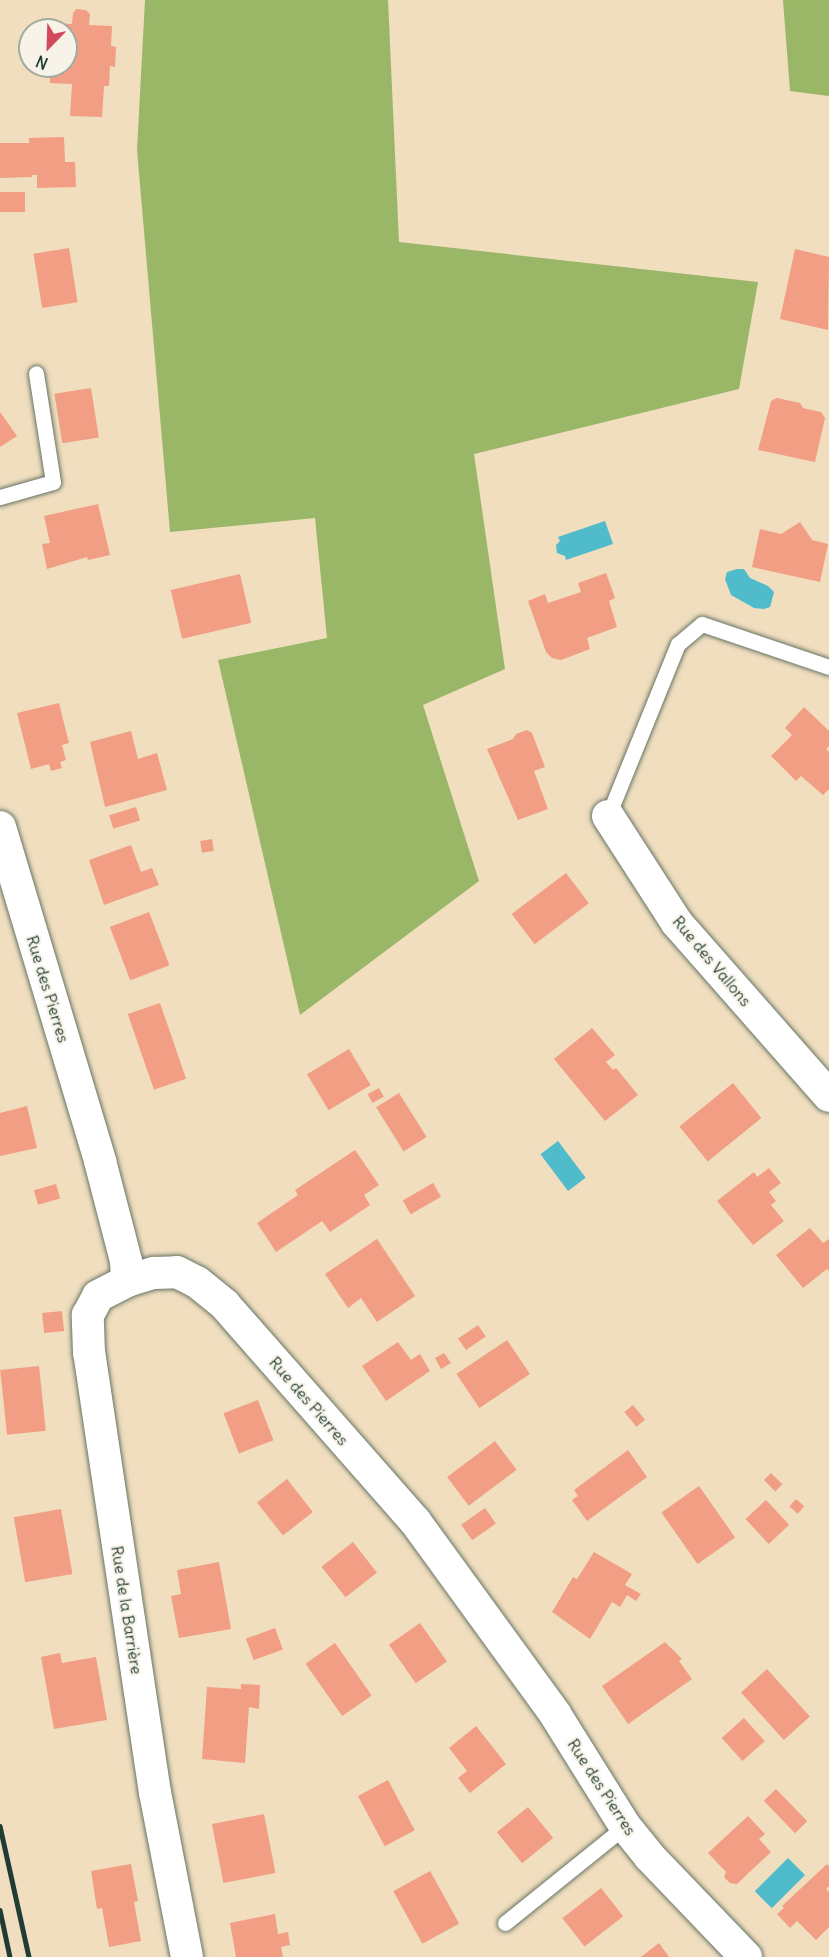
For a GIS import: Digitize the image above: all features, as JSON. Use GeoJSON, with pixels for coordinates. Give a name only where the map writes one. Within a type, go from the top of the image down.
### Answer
{"type":"FeatureCollection","features":[{"type":"Feature","properties":{"kind":"street","name":"Rue des Vallons"},"geometry":{"type":"LineString","coordinates":[[608,816],[678,923],[829,1096]]}},
{"type":"Feature","properties":{"kind":"street","name":"Rue des Pierres"},"geometry":{"type":"LineString","coordinates":[[0,827],[100,1161],[126,1261],[127,1281],[154,1273],[177,1272],[196,1282],[225,1305],[415,1521],[555,1714],[625,1826],[650,1857],[746,1957]]}},
{"type":"Feature","properties":{"kind":"street","name":"Rue de la Barrière"},"geometry":{"type":"LineString","coordinates":[[127,1281],[98,1296],[88,1315],[89,1353],[155,1793],[187,1957]]}},
{"type":"Feature","properties":{"kind":"lane"},"geometry":{"type":"LineString","coordinates":[[0,497],[53,482],[36,373]]}},
{"type":"Feature","properties":{"kind":"lane"},"geometry":{"type":"LineString","coordinates":[[608,816],[678,644],[702,624],[829,667]]}},
{"type":"Feature","properties":{"kind":"lane"},"geometry":{"type":"LineString","coordinates":[[505,1923],[625,1826]]}},
{"type":"Feature","properties":{"kind":"green space"},"geometry":{"type":"Polygon","coordinates":[[[145,0],[388,0],[399,242],[758,282],[739,389],[474,454],[505,669],[423,705],[479,881],[300,1015],[218,660],[327,638],[315,518],[170,532],[137,150],[145,0]]]}},
{"type":"Feature","properties":{"kind":"green space"},"geometry":{"type":"Polygon","coordinates":[[[783,0],[829,0],[829,96],[790,91],[783,0]]]}},
{"type":"Feature","properties":{"kind":"water"},"geometry":{"type":"Polygon","coordinates":[[[605,521],[613,544],[566,560],[565,556],[557,553],[556,545],[560,541],[558,537],[605,521]]]}},
{"type":"Feature","properties":{"kind":"water"},"geometry":{"type":"Polygon","coordinates":[[[744,569],[750,578],[768,586],[774,592],[770,607],[754,608],[731,595],[725,579],[727,572],[744,569]]]}},
{"type":"Feature","properties":{"kind":"water"},"geometry":{"type":"Polygon","coordinates":[[[558,1141],[586,1178],[568,1191],[540,1154],[558,1141]]]}},
{"type":"Feature","properties":{"kind":"water"},"geometry":{"type":"Polygon","coordinates":[[[788,1858],[805,1875],[772,1908],[755,1891],[788,1858]]]}},
{"type":"Feature","properties":{"kind":"building"},"geometry":{"type":"Polygon","coordinates":[[[76,9],[86,10],[90,14],[89,25],[112,26],[111,46],[116,47],[115,67],[110,66],[109,86],[104,86],[102,117],[70,116],[72,84],[50,83],[50,78],[78,78],[78,18],[73,18],[76,9]]]}},
{"type":"Feature","properties":{"kind":"building"},"geometry":{"type":"Polygon","coordinates":[[[64,137],[65,162],[75,162],[76,187],[37,188],[37,175],[0,178],[0,143],[29,143],[29,138],[64,137]]]}},
{"type":"Feature","properties":{"kind":"building"},"geometry":{"type":"Polygon","coordinates":[[[0,192],[25,192],[25,212],[0,212],[0,192]]]}},
{"type":"Feature","properties":{"kind":"building"},"geometry":{"type":"Polygon","coordinates":[[[69,248],[78,302],[42,308],[33,254],[69,248]]]}},
{"type":"Feature","properties":{"kind":"building"},"geometry":{"type":"Polygon","coordinates":[[[795,249],[829,257],[828,330],[780,319],[795,249]]]}},
{"type":"Feature","properties":{"kind":"building"},"geometry":{"type":"Polygon","coordinates":[[[91,388],[99,437],[62,443],[54,394],[91,388]]]}},
{"type":"Feature","properties":{"kind":"building"},"geometry":{"type":"Polygon","coordinates":[[[777,398],[800,403],[803,408],[821,412],[825,418],[815,462],[758,450],[771,401],[777,398]]]}},
{"type":"Feature","properties":{"kind":"building"},"geometry":{"type":"Polygon","coordinates":[[[0,412],[17,436],[0,447],[0,412]]]}},
{"type":"Feature","properties":{"kind":"building"},"geometry":{"type":"Polygon","coordinates":[[[98,504],[110,555],[88,560],[87,557],[47,569],[42,544],[50,543],[44,516],[98,504]]]}},
{"type":"Feature","properties":{"kind":"building"},"geometry":{"type":"Polygon","coordinates":[[[800,522],[812,540],[828,544],[820,582],[752,567],[760,529],[781,534],[800,522]]]}},
{"type":"Feature","properties":{"kind":"building"},"geometry":{"type":"Polygon","coordinates":[[[606,573],[615,598],[609,601],[617,627],[587,638],[590,649],[561,660],[552,658],[546,652],[528,601],[545,594],[548,603],[581,592],[578,583],[606,573]]]}},
{"type":"Feature","properties":{"kind":"building"},"geometry":{"type":"Polygon","coordinates":[[[240,574],[251,623],[182,639],[171,590],[240,574]]]}},
{"type":"Feature","properties":{"kind":"building"},"geometry":{"type":"Polygon","coordinates":[[[59,703],[69,743],[62,745],[66,760],[60,762],[62,768],[51,771],[49,764],[31,769],[17,713],[59,703]]]}},
{"type":"Feature","properties":{"kind":"building"},"geometry":{"type":"Polygon","coordinates":[[[804,707],[829,731],[829,746],[826,749],[829,752],[829,789],[823,795],[801,776],[796,781],[771,756],[792,735],[785,728],[804,707]]]}},
{"type":"Feature","properties":{"kind":"building"},"geometry":{"type":"Polygon","coordinates":[[[527,730],[532,733],[545,767],[534,771],[548,809],[518,820],[487,749],[513,739],[516,734],[527,730]]]}},
{"type":"Feature","properties":{"kind":"building"},"geometry":{"type":"Polygon","coordinates":[[[131,731],[138,759],[157,753],[167,790],[105,807],[90,742],[131,731]]]}},
{"type":"Feature","properties":{"kind":"building"},"geometry":{"type":"Polygon","coordinates":[[[136,807],[140,820],[113,829],[109,815],[136,807]]]}},
{"type":"Feature","properties":{"kind":"building"},"geometry":{"type":"Polygon","coordinates":[[[212,839],[214,851],[202,853],[200,841],[212,839]]]}},
{"type":"Feature","properties":{"kind":"building"},"geometry":{"type":"Polygon","coordinates":[[[131,845],[141,872],[152,868],[159,885],[104,905],[89,860],[131,845]]]}},
{"type":"Feature","properties":{"kind":"building"},"geometry":{"type":"Polygon","coordinates":[[[566,873],[589,903],[535,944],[512,914],[566,873]]]}},
{"type":"Feature","properties":{"kind":"building"},"geometry":{"type":"Polygon","coordinates":[[[149,912],[169,965],[130,980],[110,927],[149,912]]]}},
{"type":"Feature","properties":{"kind":"building"},"geometry":{"type":"Polygon","coordinates":[[[160,1003],[186,1079],[154,1090],[128,1014],[160,1003]]]}},
{"type":"Feature","properties":{"kind":"building"},"geometry":{"type":"Polygon","coordinates":[[[592,1028],[615,1055],[606,1062],[613,1070],[616,1068],[638,1095],[605,1121],[554,1059],[592,1028]]]}},
{"type":"Feature","properties":{"kind":"building"},"geometry":{"type":"Polygon","coordinates":[[[349,1049],[371,1085],[329,1110],[307,1074],[349,1049]]]}},
{"type":"Feature","properties":{"kind":"building"},"geometry":{"type":"Polygon","coordinates":[[[733,1083],[761,1118],[708,1161],[679,1126],[733,1083]]]}},
{"type":"Feature","properties":{"kind":"building"},"geometry":{"type":"Polygon","coordinates":[[[379,1088],[384,1097],[372,1103],[368,1094],[379,1088]]]}},
{"type":"Feature","properties":{"kind":"building"},"geometry":{"type":"Polygon","coordinates":[[[399,1093],[427,1137],[404,1151],[376,1107],[399,1093]]]}},
{"type":"Feature","properties":{"kind":"building"},"geometry":{"type":"Polygon","coordinates":[[[27,1106],[37,1148],[0,1156],[0,1113],[27,1106]]]}},
{"type":"Feature","properties":{"kind":"building"},"geometry":{"type":"Polygon","coordinates":[[[355,1150],[379,1185],[364,1195],[370,1205],[330,1232],[322,1221],[276,1252],[257,1223],[298,1195],[295,1190],[355,1150]]]}},
{"type":"Feature","properties":{"kind":"building"},"geometry":{"type":"Polygon","coordinates":[[[769,1168],[781,1183],[769,1192],[776,1201],[771,1205],[784,1221],[753,1245],[717,1201],[754,1172],[757,1177],[769,1168]]]}},
{"type":"Feature","properties":{"kind":"building"},"geometry":{"type":"Polygon","coordinates":[[[433,1183],[441,1197],[411,1214],[403,1200],[433,1183]]]}},
{"type":"Feature","properties":{"kind":"building"},"geometry":{"type":"Polygon","coordinates":[[[56,1184],[60,1198],[38,1205],[34,1190],[56,1184]]]}},
{"type":"Feature","properties":{"kind":"building"},"geometry":{"type":"Polygon","coordinates":[[[810,1228],[823,1243],[829,1239],[829,1271],[827,1269],[803,1288],[776,1255],[810,1228]]]}},
{"type":"Feature","properties":{"kind":"building"},"geometry":{"type":"Polygon","coordinates":[[[377,1239],[415,1296],[377,1322],[361,1298],[348,1308],[325,1274],[377,1239]]]}},
{"type":"Feature","properties":{"kind":"building"},"geometry":{"type":"Polygon","coordinates":[[[62,1311],[64,1331],[44,1333],[42,1313],[62,1311]]]}},
{"type":"Feature","properties":{"kind":"building"},"geometry":{"type":"Polygon","coordinates":[[[478,1325],[486,1337],[466,1350],[458,1338],[478,1325]]]}},
{"type":"Feature","properties":{"kind":"building"},"geometry":{"type":"Polygon","coordinates":[[[507,1340],[530,1374],[479,1408],[456,1374],[507,1340]]]}},
{"type":"Feature","properties":{"kind":"building"},"geometry":{"type":"Polygon","coordinates":[[[398,1342],[411,1360],[420,1354],[430,1371],[386,1401],[362,1366],[398,1342]]]}},
{"type":"Feature","properties":{"kind":"building"},"geometry":{"type":"Polygon","coordinates":[[[444,1353],[451,1363],[441,1369],[435,1358],[444,1353]]]}},
{"type":"Feature","properties":{"kind":"building"},"geometry":{"type":"Polygon","coordinates":[[[39,1366],[46,1431],[7,1435],[0,1370],[39,1366]]]}},
{"type":"Feature","properties":{"kind":"building"},"geometry":{"type":"Polygon","coordinates":[[[258,1400],[273,1440],[239,1453],[223,1413],[258,1400]]]}},
{"type":"Feature","properties":{"kind":"building"},"geometry":{"type":"Polygon","coordinates":[[[633,1405],[645,1420],[636,1427],[624,1412],[633,1405]]]}},
{"type":"Feature","properties":{"kind":"building"},"geometry":{"type":"Polygon","coordinates":[[[495,1441],[517,1470],[469,1506],[447,1477],[495,1441]]]}},
{"type":"Feature","properties":{"kind":"building"},"geometry":{"type":"Polygon","coordinates":[[[628,1450],[647,1477],[587,1521],[572,1500],[578,1496],[574,1490],[628,1450]]]}},
{"type":"Feature","properties":{"kind":"building"},"geometry":{"type":"Polygon","coordinates":[[[771,1473],[782,1484],[775,1491],[764,1480],[771,1473]]]}},
{"type":"Feature","properties":{"kind":"building"},"geometry":{"type":"Polygon","coordinates":[[[287,1479],[313,1512],[283,1535],[257,1502],[287,1479]]]}},
{"type":"Feature","properties":{"kind":"building"},"geometry":{"type":"Polygon","coordinates":[[[699,1486],[735,1538],[697,1564],[661,1512],[699,1486]]]}},
{"type":"Feature","properties":{"kind":"building"},"geometry":{"type":"Polygon","coordinates":[[[796,1499],[804,1506],[798,1514],[789,1507],[796,1499]]]}},
{"type":"Feature","properties":{"kind":"building"},"geometry":{"type":"Polygon","coordinates":[[[766,1500],[789,1525],[769,1544],[746,1519],[766,1500]]]}},
{"type":"Feature","properties":{"kind":"building"},"geometry":{"type":"Polygon","coordinates":[[[485,1508],[496,1524],[472,1540],[461,1525],[485,1508]]]}},
{"type":"Feature","properties":{"kind":"building"},"geometry":{"type":"Polygon","coordinates":[[[61,1509],[72,1574],[25,1582],[14,1517],[61,1509]]]}},
{"type":"Feature","properties":{"kind":"building"},"geometry":{"type":"Polygon","coordinates":[[[353,1542],[377,1573],[345,1597],[321,1567],[353,1542]]]}},
{"type":"Feature","properties":{"kind":"building"},"geometry":{"type":"Polygon","coordinates":[[[594,1552],[632,1574],[625,1585],[641,1594],[636,1601],[627,1595],[620,1607],[612,1602],[590,1639],[552,1612],[573,1577],[577,1579],[594,1552]]]}},
{"type":"Feature","properties":{"kind":"building"},"geometry":{"type":"Polygon","coordinates":[[[219,1562],[231,1629],[179,1638],[171,1596],[181,1594],[177,1570],[219,1562]]]}},
{"type":"Feature","properties":{"kind":"building"},"geometry":{"type":"Polygon","coordinates":[[[420,1623],[447,1662],[416,1683],[389,1645],[420,1623]]]}},
{"type":"Feature","properties":{"kind":"building"},"geometry":{"type":"Polygon","coordinates":[[[275,1628],[283,1650],[254,1660],[246,1639],[275,1628]]]}},
{"type":"Feature","properties":{"kind":"building"},"geometry":{"type":"Polygon","coordinates":[[[665,1642],[682,1659],[679,1661],[692,1679],[628,1724],[602,1686],[665,1642]]]}},
{"type":"Feature","properties":{"kind":"building"},"geometry":{"type":"Polygon","coordinates":[[[335,1643],[372,1695],[342,1716],[306,1664],[335,1643]]]}},
{"type":"Feature","properties":{"kind":"building"},"geometry":{"type":"Polygon","coordinates":[[[60,1653],[62,1663],[96,1657],[107,1720],[54,1729],[41,1657],[60,1653]]]}},
{"type":"Feature","properties":{"kind":"building"},"geometry":{"type":"Polygon","coordinates":[[[767,1669],[810,1717],[784,1740],[741,1692],[767,1669]]]}},
{"type":"Feature","properties":{"kind":"building"},"geometry":{"type":"Polygon","coordinates":[[[241,1684],[260,1685],[259,1709],[249,1707],[245,1763],[202,1759],[207,1687],[241,1689],[241,1684]]]}},
{"type":"Feature","properties":{"kind":"building"},"geometry":{"type":"Polygon","coordinates":[[[744,1718],[765,1741],[742,1761],[722,1738],[744,1718]]]}},
{"type":"Feature","properties":{"kind":"building"},"geometry":{"type":"Polygon","coordinates":[[[476,1726],[506,1764],[470,1793],[458,1778],[467,1771],[449,1748],[476,1726]]]}},
{"type":"Feature","properties":{"kind":"building"},"geometry":{"type":"Polygon","coordinates":[[[388,1780],[415,1830],[385,1846],[358,1796],[388,1780]]]}},
{"type":"Feature","properties":{"kind":"building"},"geometry":{"type":"Polygon","coordinates":[[[776,1789],[807,1821],[795,1833],[764,1801],[776,1789]]]}},
{"type":"Feature","properties":{"kind":"building"},"geometry":{"type":"Polygon","coordinates":[[[528,1807],[553,1838],[522,1863],[497,1832],[528,1807]]]}},
{"type":"Feature","properties":{"kind":"building"},"geometry":{"type":"Polygon","coordinates":[[[264,1814],[275,1873],[223,1883],[212,1824],[264,1814]]]}},
{"type":"Feature","properties":{"kind":"building"},"geometry":{"type":"Polygon","coordinates":[[[748,1816],[765,1834],[759,1839],[771,1852],[737,1884],[730,1883],[724,1877],[726,1872],[708,1853],[748,1816]]]}},
{"type":"Feature","properties":{"kind":"building"},"geometry":{"type":"Polygon","coordinates":[[[131,1864],[138,1901],[134,1902],[141,1941],[109,1947],[102,1908],[97,1909],[91,1871],[131,1864]]]}},
{"type":"Feature","properties":{"kind":"building"},"geometry":{"type":"Polygon","coordinates":[[[827,1864],[829,1866],[829,1886],[826,1889],[829,1892],[829,1927],[816,1940],[797,1921],[790,1928],[777,1914],[784,1908],[782,1906],[827,1864]]]}},
{"type":"Feature","properties":{"kind":"building"},"geometry":{"type":"Polygon","coordinates":[[[430,1871],[459,1923],[422,1944],[393,1891],[430,1871]]]}},
{"type":"Feature","properties":{"kind":"building"},"geometry":{"type":"Polygon","coordinates":[[[601,1888],[623,1916],[585,1947],[562,1918],[601,1888]]]}},
{"type":"Feature","properties":{"kind":"building"},"geometry":{"type":"Polygon","coordinates":[[[275,1914],[278,1934],[288,1932],[290,1945],[281,1947],[283,1957],[236,1957],[230,1923],[275,1914]]]}},
{"type":"Feature","properties":{"kind":"building"},"geometry":{"type":"Polygon","coordinates":[[[659,1943],[669,1957],[641,1957],[659,1943]]]}},
{"type":"Feature","properties":{"kind":"railway"},"geometry":{"type":"LineString","coordinates":[[0,1826],[29,1957]]}},
{"type":"Feature","properties":{"kind":"railway"},"geometry":{"type":"LineString","coordinates":[[0,1910],[10,1957]]}}]}
